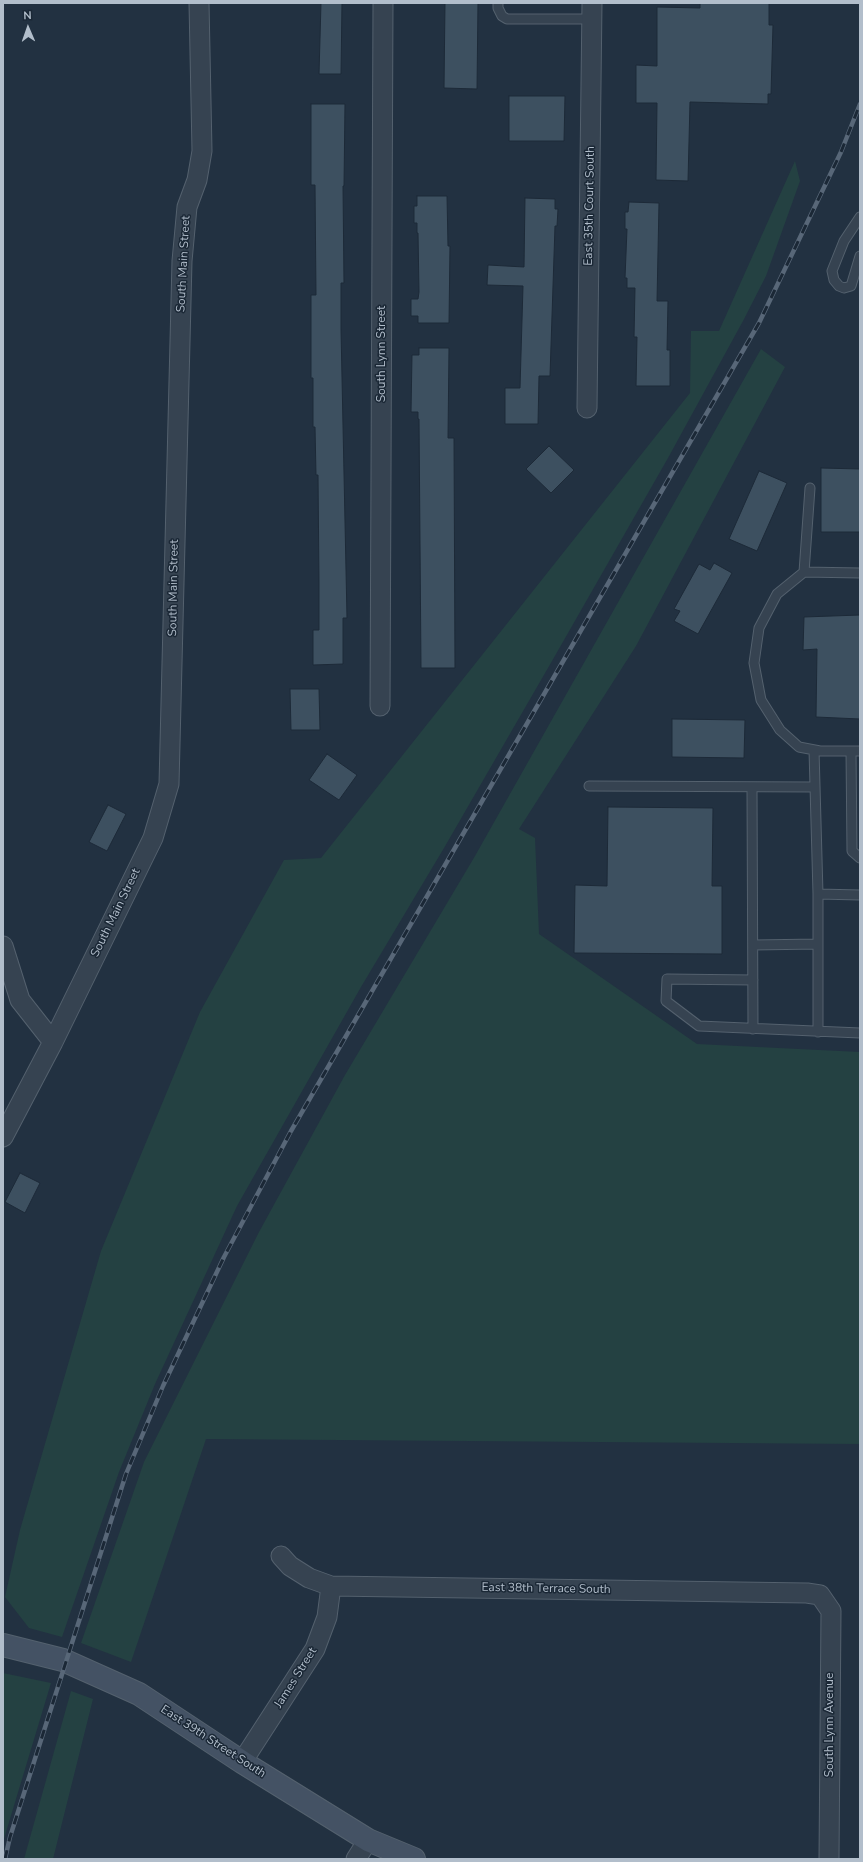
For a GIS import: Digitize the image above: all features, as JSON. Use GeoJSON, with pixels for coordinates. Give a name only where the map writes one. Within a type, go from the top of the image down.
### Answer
{"type":"FeatureCollection","features":[{"type":"Feature","properties":{"kind":"main road","name":"East 39th Street South"},"geometry":{"type":"LineString","coordinates":[[3,1645],[63,1660],[138,1694],[242,1762],[368,1840],[414,1859]]}},
{"type":"Feature","properties":{"kind":"street","name":"South Main Street"},"geometry":{"type":"LineString","coordinates":[[3,1137],[53,1042],[154,838],[168,784],[182,261],[187,207],[197,180],[202,151],[199,3]]}},
{"type":"Feature","properties":{"kind":"street","name":"South Lynn Street"},"geometry":{"type":"LineString","coordinates":[[380,706],[383,3]]}},
{"type":"Feature","properties":{"kind":"street","name":"East 35th Court South"},"geometry":{"type":"LineString","coordinates":[[587,408],[592,11]]}},
{"type":"Feature","properties":{"kind":"street"},"geometry":{"type":"LineString","coordinates":[[3,946],[20,1000],[53,1042]]}},
{"type":"Feature","properties":{"kind":"street","name":"East 38th Terrace South"},"geometry":{"type":"LineString","coordinates":[[281,1556],[290,1566],[309,1578],[331,1586],[807,1593],[820,1595]]}},
{"type":"Feature","properties":{"kind":"street","name":"James Street"},"geometry":{"type":"LineString","coordinates":[[242,1762],[314,1649],[327,1617],[331,1586]]}},
{"type":"Feature","properties":{"kind":"street","name":"South Lynn Avenue"},"geometry":{"type":"LineString","coordinates":[[820,1595],[831,1611],[829,1859]]}},
{"type":"Feature","properties":{"kind":"street"},"geometry":{"type":"LineString","coordinates":[[356,1859],[368,1840]]}},
{"type":"Feature","properties":{"kind":"lane"},"geometry":{"type":"LineString","coordinates":[[498,3],[498,8],[502,16],[507,19],[592,11]]}},
{"type":"Feature","properties":{"kind":"lane"},"geometry":{"type":"LineString","coordinates":[[860,217],[844,241],[832,271],[834,280],[839,286],[844,288],[851,286],[860,256]]}},
{"type":"Feature","properties":{"kind":"lane"},"geometry":{"type":"LineString","coordinates":[[804,572],[810,488]]}},
{"type":"Feature","properties":{"kind":"lane"},"geometry":{"type":"LineString","coordinates":[[860,573],[804,572],[778,594],[759,628],[754,663],[760,700],[780,730],[799,747],[814,750],[856,751],[852,851],[860,858]]}},
{"type":"Feature","properties":{"kind":"lane"},"geometry":{"type":"LineString","coordinates":[[814,750],[818,894],[818,1032]]}},
{"type":"Feature","properties":{"kind":"lane"},"geometry":{"type":"LineString","coordinates":[[589,786],[752,788],[815,787]]}},
{"type":"Feature","properties":{"kind":"lane"},"geometry":{"type":"LineString","coordinates":[[752,788],[753,1029]]}},
{"type":"Feature","properties":{"kind":"lane"},"geometry":{"type":"LineString","coordinates":[[818,894],[860,895]]}},
{"type":"Feature","properties":{"kind":"lane"},"geometry":{"type":"LineString","coordinates":[[753,945],[818,944]]}},
{"type":"Feature","properties":{"kind":"lane"},"geometry":{"type":"LineString","coordinates":[[753,980],[667,979],[666,1001],[699,1026],[860,1033]]}},
{"type":"Feature","properties":{"kind":"green space"},"geometry":{"type":"Polygon","coordinates":[[[795,161],[800,181],[766,276],[743,321],[668,458],[552,661],[444,848],[361,987],[237,1206],[155,1384],[119,1472],[62,1637],[29,1628],[5,1597],[20,1530],[101,1251],[200,1012],[284,860],[321,858],[690,393],[691,331],[719,331],[795,161]]]}},
{"type":"Feature","properties":{"kind":"green space"},"geometry":{"type":"Polygon","coordinates":[[[761,349],[785,367],[636,646],[519,829],[535,838],[539,934],[697,1044],[860,1052],[860,1444],[206,1439],[131,1662],[81,1643],[144,1462],[259,1232],[345,1075],[475,856],[761,349]]]}},
{"type":"Feature","properties":{"kind":"green space"},"geometry":{"type":"Polygon","coordinates":[[[3,1673],[51,1683],[3,1842],[3,1673]]]}},
{"type":"Feature","properties":{"kind":"green space"},"geometry":{"type":"Polygon","coordinates":[[[71,1691],[93,1699],[53,1859],[24,1859],[71,1691]]]}},
{"type":"Feature","properties":{"kind":"building"},"geometry":{"type":"Polygon","coordinates":[[[321,3],[342,3],[341,74],[319,74],[321,3]]]}},
{"type":"Feature","properties":{"kind":"building"},"geometry":{"type":"Polygon","coordinates":[[[445,3],[478,3],[477,89],[444,88],[445,3]]]}},
{"type":"Feature","properties":{"kind":"building"},"geometry":{"type":"Polygon","coordinates":[[[700,3],[769,3],[769,25],[773,25],[771,94],[768,94],[768,104],[690,102],[688,181],[656,180],[657,103],[636,103],[636,65],[657,66],[657,7],[700,8],[700,3]]]}},
{"type":"Feature","properties":{"kind":"building"},"geometry":{"type":"Polygon","coordinates":[[[509,96],[565,96],[564,141],[509,141],[509,96]]]}},
{"type":"Feature","properties":{"kind":"building"},"geometry":{"type":"Polygon","coordinates":[[[311,104],[345,104],[343,186],[344,283],[341,283],[341,329],[347,618],[343,618],[343,664],[313,665],[313,630],[319,630],[319,582],[318,475],[316,475],[315,427],[313,427],[313,378],[311,378],[311,295],[316,295],[315,185],[311,185],[311,104]]]}},
{"type":"Feature","properties":{"kind":"building"},"geometry":{"type":"Polygon","coordinates":[[[417,196],[447,196],[448,246],[450,246],[449,323],[418,323],[418,316],[411,316],[411,299],[418,299],[419,292],[418,233],[417,223],[414,223],[414,206],[417,206],[417,196]]]}},
{"type":"Feature","properties":{"kind":"building"},"geometry":{"type":"Polygon","coordinates":[[[525,198],[555,199],[555,209],[558,209],[557,226],[555,226],[550,376],[539,376],[538,424],[505,424],[505,388],[520,388],[523,286],[487,285],[488,265],[524,267],[525,198]]]}},
{"type":"Feature","properties":{"kind":"building"},"geometry":{"type":"Polygon","coordinates":[[[629,202],[659,203],[657,301],[668,301],[667,350],[670,350],[670,386],[636,386],[637,337],[634,337],[635,288],[627,288],[627,278],[625,278],[627,229],[625,229],[625,212],[628,212],[629,202]]]}},
{"type":"Feature","properties":{"kind":"building"},"geometry":{"type":"Polygon","coordinates":[[[419,348],[449,348],[448,438],[454,438],[455,668],[421,668],[419,419],[418,412],[411,412],[412,355],[419,355],[419,348]]]}},
{"type":"Feature","properties":{"kind":"building"},"geometry":{"type":"Polygon","coordinates":[[[549,446],[574,470],[551,493],[526,469],[549,446]]]}},
{"type":"Feature","properties":{"kind":"building"},"geometry":{"type":"Polygon","coordinates":[[[821,468],[860,469],[860,532],[821,532],[821,468]]]}},
{"type":"Feature","properties":{"kind":"building"},"geometry":{"type":"Polygon","coordinates":[[[759,471],[787,483],[757,551],[729,539],[759,471]]]}},
{"type":"Feature","properties":{"kind":"building"},"geometry":{"type":"Polygon","coordinates":[[[714,563],[732,573],[698,634],[674,621],[680,611],[674,609],[699,564],[710,570],[714,563]]]}},
{"type":"Feature","properties":{"kind":"building"},"geometry":{"type":"Polygon","coordinates":[[[860,615],[860,719],[816,717],[817,649],[803,650],[804,617],[860,615]]]}},
{"type":"Feature","properties":{"kind":"building"},"geometry":{"type":"Polygon","coordinates":[[[290,689],[319,689],[320,730],[291,730],[290,689]]]}},
{"type":"Feature","properties":{"kind":"building"},"geometry":{"type":"Polygon","coordinates":[[[672,719],[745,720],[744,758],[672,757],[672,719]]]}},
{"type":"Feature","properties":{"kind":"building"},"geometry":{"type":"Polygon","coordinates":[[[327,754],[357,775],[339,800],[309,780],[327,754]]]}},
{"type":"Feature","properties":{"kind":"building"},"geometry":{"type":"Polygon","coordinates":[[[108,805],[126,814],[107,851],[89,842],[108,805]]]}},
{"type":"Feature","properties":{"kind":"building"},"geometry":{"type":"Polygon","coordinates":[[[608,807],[713,808],[712,886],[722,886],[722,954],[574,953],[575,885],[607,886],[608,807]]]}},
{"type":"Feature","properties":{"kind":"building"},"geometry":{"type":"Polygon","coordinates":[[[20,1173],[40,1183],[25,1213],[5,1202],[20,1173]]]}},
{"type":"Feature","properties":{"kind":"railway"},"geometry":{"type":"LineString","coordinates":[[5,1859],[10,1837],[126,1474],[163,1386],[224,1257],[291,1131],[759,323],[841,152],[860,104]]}}]}
